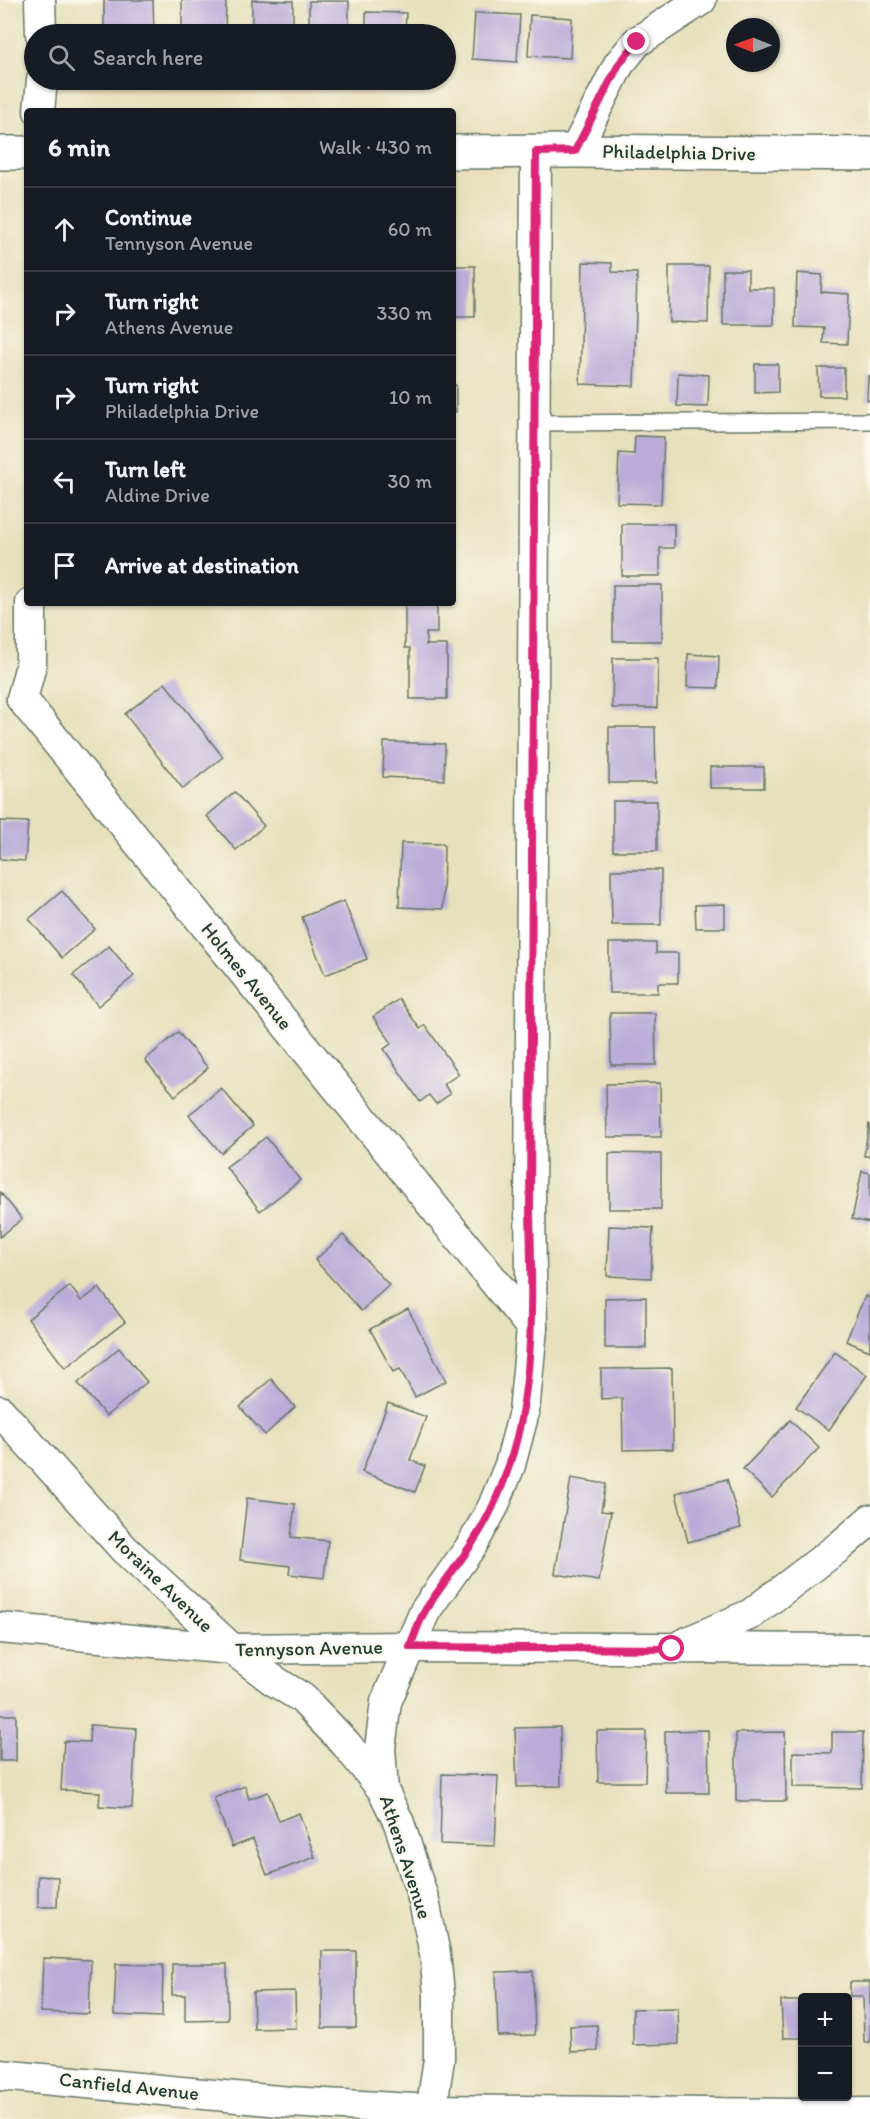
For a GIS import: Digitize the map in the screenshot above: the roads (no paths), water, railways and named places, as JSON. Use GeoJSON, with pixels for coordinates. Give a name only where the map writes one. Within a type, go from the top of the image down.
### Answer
{"type":"FeatureCollection","features":[{"type":"Feature","properties":{"kind":"main road","name":"Philadelphia Drive"},"geometry":{"type":"LineString","coordinates":[[456,152],[870,154]]}},
{"type":"Feature","properties":{"kind":"main road"},"geometry":{"type":"LineString","coordinates":[[0,153],[24,153]]}},
{"type":"Feature","properties":{"kind":"street"},"geometry":{"type":"LineString","coordinates":[[40,0],[41,24]]}},
{"type":"Feature","properties":{"kind":"street"},"geometry":{"type":"LineString","coordinates":[[575,151],[619,64],[637,42],[701,0]]}},
{"type":"Feature","properties":{"kind":"street"},"geometry":{"type":"LineString","coordinates":[[39,108],[41,90]]}},
{"type":"Feature","properties":{"kind":"street","name":"Athens Avenue"},"geometry":{"type":"LineString","coordinates":[[431,2115],[439,2059],[439,1994],[435,1954],[424,1901],[399,1823],[383,1790],[380,1748],[386,1702],[425,1611],[472,1545],[493,1507],[510,1465],[524,1412],[532,1328],[530,1199],[536,152]]}},
{"type":"Feature","properties":{"kind":"street","name":"Holmes Avenue"},"geometry":{"type":"LineString","coordinates":[[32,606],[31,665],[11,700],[532,1328]]}},
{"type":"Feature","properties":{"kind":"street","name":"Moraine Avenue"},"geometry":{"type":"LineString","coordinates":[[0,1411],[124,1549],[232,1649],[273,1680],[302,1698],[346,1744],[383,1790]]}},
{"type":"Feature","properties":{"kind":"street"},"geometry":{"type":"LineString","coordinates":[[672,1649],[751,1614],[840,1546],[870,1520]]}},
{"type":"Feature","properties":{"kind":"street","name":"Tennyson Avenue"},"geometry":{"type":"LineString","coordinates":[[0,1628],[232,1649],[410,1647],[870,1649]]}},
{"type":"Feature","properties":{"kind":"street","name":"Canfield Avenue"},"geometry":{"type":"LineString","coordinates":[[0,2074],[431,2115],[870,2114]]}},
{"type":"Feature","properties":{"kind":"lane"},"geometry":{"type":"LineString","coordinates":[[535,423],[870,421]]}}]}
